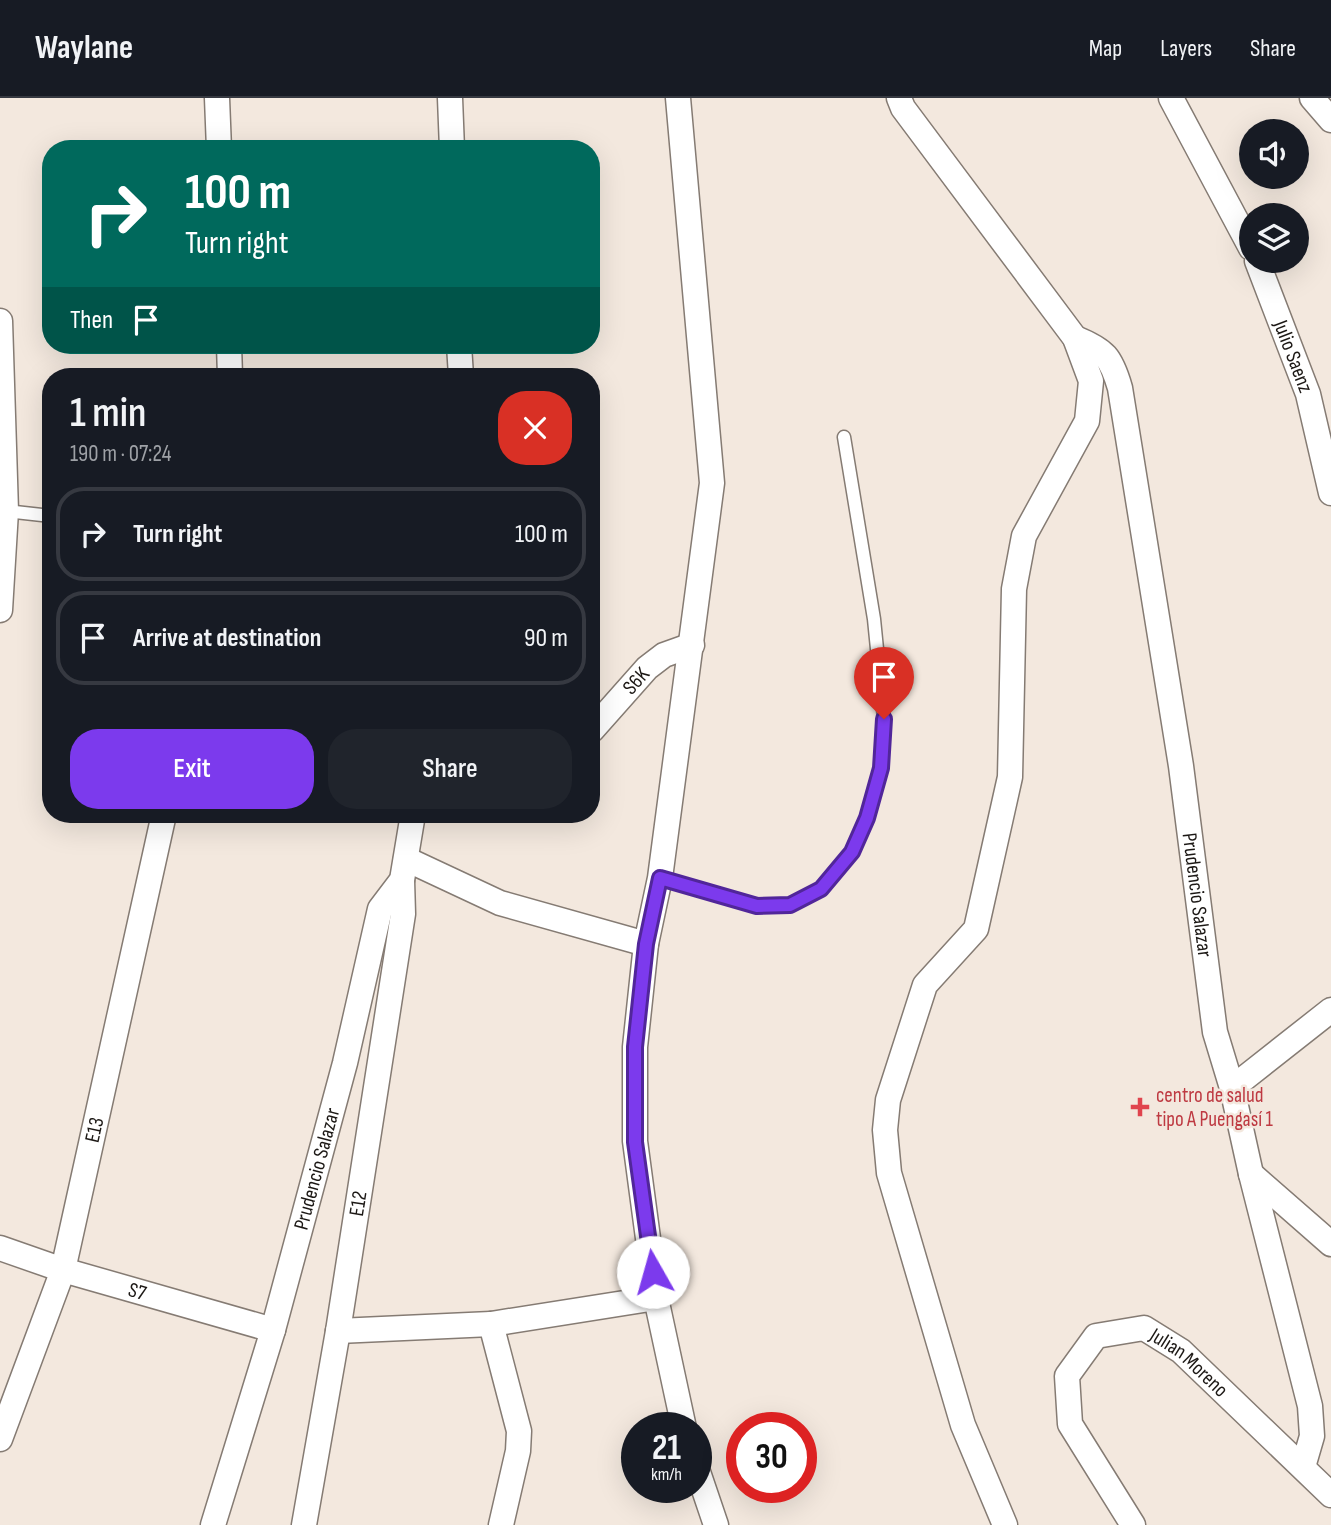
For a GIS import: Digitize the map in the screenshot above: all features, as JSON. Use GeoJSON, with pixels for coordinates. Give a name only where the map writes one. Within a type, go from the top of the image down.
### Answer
{"type":"FeatureCollection","features":[{"type":"Feature","properties":{"kind":"street"},"geometry":{"type":"LineString","coordinates":[[216,98],[218,140]]}},
{"type":"Feature","properties":{"kind":"street"},"geometry":{"type":"LineString","coordinates":[[450,98],[452,140]]}},
{"type":"Feature","properties":{"kind":"street"},"geometry":{"type":"LineString","coordinates":[[678,98],[712,482],[660,878],[646,944],[635,1047],[635,1142],[656,1298],[681,1412]]}},
{"type":"Feature","properties":{"kind":"street"},"geometry":{"type":"LineString","coordinates":[[899,98],[903,108],[1075,338],[1091,381],[1087,421],[1024,536],[1014,589],[1010,777],[976,929],[926,985],[888,1100],[885,1130],[889,1173],[963,1425],[1004,1525]]}},
{"type":"Feature","properties":{"kind":"street"},"geometry":{"type":"LineString","coordinates":[[1171,98],[1239,226]]}},
{"type":"Feature","properties":{"kind":"street"},"geometry":{"type":"LineString","coordinates":[[1312,98],[1331,120]]}},
{"type":"Feature","properties":{"kind":"street","name":"Julio Saenz"},"geometry":{"type":"LineString","coordinates":[[1262,273],[1308,394],[1331,494]]}},
{"type":"Feature","properties":{"kind":"street"},"geometry":{"type":"LineString","coordinates":[[0,321],[6,511],[0,610]]}},
{"type":"Feature","properties":{"kind":"street","name":"Prudencio Salazar"},"geometry":{"type":"LineString","coordinates":[[1075,338],[1098,348],[1109,359],[1120,388],[1181,766],[1215,1032],[1232,1088],[1310,1406],[1312,1436],[1303,1466]]}},
{"type":"Feature","properties":{"kind":"street","name":"S6K"},"geometry":{"type":"LineString","coordinates":[[600,721],[647,668],[664,655],[692,645]]}},
{"type":"Feature","properties":{"kind":"street","name":"E13"},"geometry":{"type":"LineString","coordinates":[[0,1439],[63,1270],[162,823]]}},
{"type":"Feature","properties":{"kind":"street","name":"Prudencio Salazar"},"geometry":{"type":"LineString","coordinates":[[213,1525],[273,1331],[345,1063],[380,909],[404,869],[412,823]]}},
{"type":"Feature","properties":{"kind":"street"},"geometry":{"type":"LineString","coordinates":[[404,869],[500,903],[646,944]]}},
{"type":"Feature","properties":{"kind":"street","name":"E12"},"geometry":{"type":"LineString","coordinates":[[303,1525],[338,1331],[403,914],[404,869]]}},
{"type":"Feature","properties":{"kind":"street"},"geometry":{"type":"LineString","coordinates":[[1232,1088],[1331,1010]]}},
{"type":"Feature","properties":{"kind":"street"},"geometry":{"type":"LineString","coordinates":[[1251,1174],[1331,1244]]}},
{"type":"Feature","properties":{"kind":"street","name":"S7"},"geometry":{"type":"LineString","coordinates":[[0,1248],[63,1270],[273,1331]]}},
{"type":"Feature","properties":{"kind":"street"},"geometry":{"type":"LineString","coordinates":[[338,1331],[491,1324],[656,1298]]}},
{"type":"Feature","properties":{"kind":"street"},"geometry":{"type":"LineString","coordinates":[[491,1324],[519,1431],[518,1451],[501,1525]]}},
{"type":"Feature","properties":{"kind":"street","name":"Julian Moreno"},"geometry":{"type":"LineString","coordinates":[[1133,1525],[1070,1424],[1067,1376],[1096,1336],[1144,1328],[1181,1351],[1331,1495]]}},
{"type":"Feature","properties":{"kind":"street"},"geometry":{"type":"LineString","coordinates":[[709,1503],[716,1525]]}},
{"type":"Feature","properties":{"kind":"lane"},"geometry":{"type":"LineString","coordinates":[[660,878],[757,906],[790,905],[821,889],[852,852],[867,818],[881,768],[884,719],[874,619],[844,437]]}},
{"type":"Feature","properties":{"kind":"lane"},"geometry":{"type":"LineString","coordinates":[[6,511],[42,515]]}},
{"type":"Feature","properties":{"kind":"place","name":"centro de salud tipo A Puengasí 1"},"geometry":{"type":"Point","coordinates":[1140,1107]}},
{"type":"Feature","properties":{"kind":"route"},"geometry":{"type":"LineString","coordinates":[[653,1272],[635,1142],[635,1047],[646,944],[660,878],[757,906],[790,905],[821,889],[852,852],[867,818],[881,768],[884,719]]}}]}
